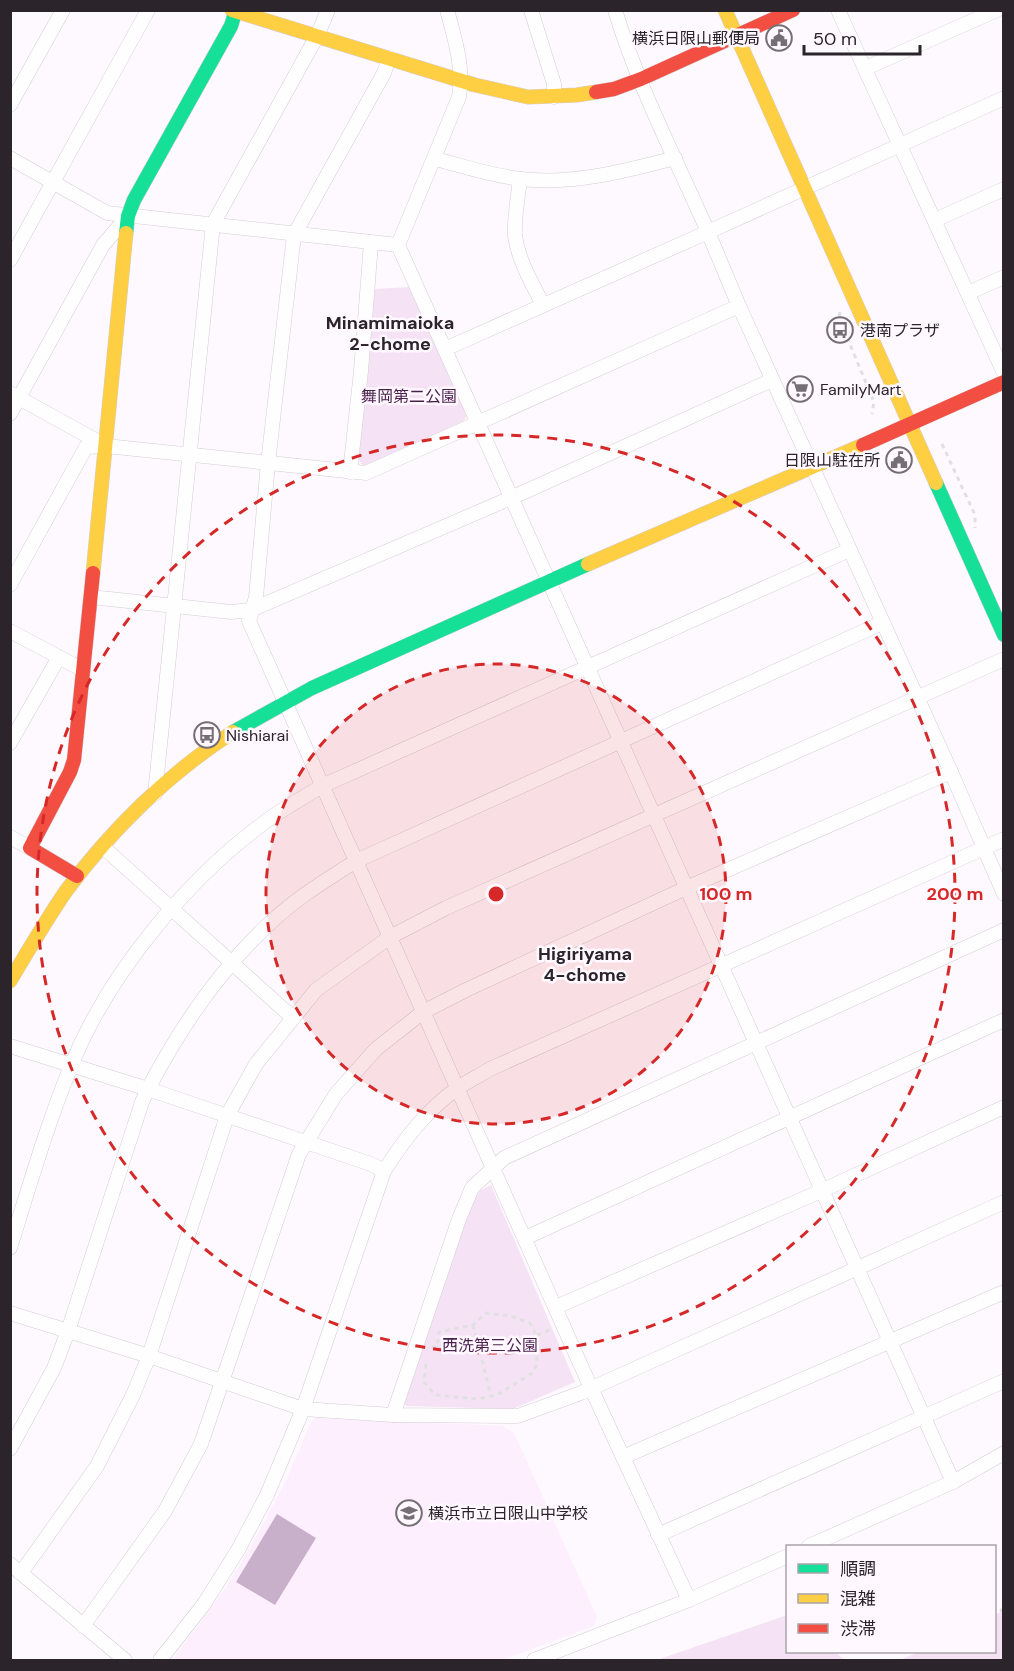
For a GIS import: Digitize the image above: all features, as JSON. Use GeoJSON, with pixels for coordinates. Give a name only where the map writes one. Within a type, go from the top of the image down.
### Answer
{"type":"FeatureCollection","features":[{"type":"Feature","properties":{"kind":"street"},"geometry":{"type":"LineString","coordinates":[[10,105],[63,10]]}},
{"type":"Feature","properties":{"kind":"street"},"geometry":{"type":"LineString","coordinates":[[10,260],[148,10]]}},
{"type":"Feature","properties":{"kind":"street"},"geometry":{"type":"LineString","coordinates":[[155,794],[213,224],[317,36],[328,10]]}},
{"type":"Feature","properties":{"kind":"street"},"geometry":{"type":"LineString","coordinates":[[447,10],[460,58],[462,81],[459,97],[398,245],[655,816],[820,1191],[953,1482]]}},
{"type":"Feature","properties":{"kind":"street"},"geometry":{"type":"LineString","coordinates":[[531,10],[554,84],[554,96]]}},
{"type":"Feature","properties":{"kind":"street"},"geometry":{"type":"LineString","coordinates":[[615,10],[641,79],[739,306],[951,772],[1004,894]]}},
{"type":"Feature","properties":{"kind":"street"},"geometry":{"type":"LineString","coordinates":[[725,10],[1004,635]]}},
{"type":"Feature","properties":{"kind":"street"},"geometry":{"type":"LineString","coordinates":[[30,848],[74,760],[128,216],[134,201],[231,26],[235,11],[462,81],[528,97],[614,89],[794,10]]}},
{"type":"Feature","properties":{"kind":"street"},"geometry":{"type":"LineString","coordinates":[[838,10],[1004,373]]}},
{"type":"Feature","properties":{"kind":"street"},"geometry":{"type":"LineString","coordinates":[[866,69],[997,10]]}},
{"type":"Feature","properties":{"kind":"street"},"geometry":{"type":"LineString","coordinates":[[389,58],[384,73],[294,235],[268,463],[256,597],[249,621],[591,1388],[689,1600]]}},
{"type":"Feature","properties":{"kind":"street"},"geometry":{"type":"LineString","coordinates":[[445,349],[1004,98]]}},
{"type":"Feature","properties":{"kind":"street"},"geometry":{"type":"LineString","coordinates":[[10,158],[107,213],[398,245]]}},
{"type":"Feature","properties":{"kind":"street"},"geometry":{"type":"LineString","coordinates":[[435,159],[520,179],[551,180],[626,171],[675,158]]}},
{"type":"Feature","properties":{"kind":"street"},"geometry":{"type":"LineString","coordinates":[[520,179],[515,236],[523,265],[543,305]]}},
{"type":"Feature","properties":{"kind":"street"},"geometry":{"type":"LineString","coordinates":[[935,220],[1004,189]]}},
{"type":"Feature","properties":{"kind":"street"},"geometry":{"type":"LineString","coordinates":[[10,414],[15,395],[103,245],[128,216]]}},
{"type":"Feature","properties":{"kind":"street"},"geometry":{"type":"LineString","coordinates":[[350,472],[371,243]]}},
{"type":"Feature","properties":{"kind":"street"},"geometry":{"type":"LineString","coordinates":[[968,293],[1004,277]]}},
{"type":"Feature","properties":{"kind":"street"},"geometry":{"type":"LineString","coordinates":[[10,585],[86,447],[106,446],[366,473],[739,306]]}},
{"type":"Feature","properties":{"kind":"street"},"geometry":{"type":"LineString","coordinates":[[91,597],[231,612],[251,610],[511,498],[772,380]]}},
{"type":"Feature","properties":{"kind":"street"},"geometry":{"type":"LineString","coordinates":[[10,981],[77,876],[155,794],[193,761],[227,736],[285,703],[548,580],[1004,382]]}},
{"type":"Feature","properties":{"kind":"street"},"geometry":{"type":"LineString","coordinates":[[15,395],[106,446]]}},
{"type":"Feature","properties":{"kind":"street"},"geometry":{"type":"LineString","coordinates":[[10,1248],[71,1065],[102,1006],[142,943],[212,866],[272,818],[322,786],[849,550]]}},
{"type":"Feature","properties":{"kind":"street"},"geometry":{"type":"LineString","coordinates":[[10,1449],[54,1368],[148,1089],[201,1000],[232,962],[270,922],[314,887],[356,861],[882,623]]}},
{"type":"Feature","properties":{"kind":"street"},"geometry":{"type":"LineString","coordinates":[[10,631],[83,670]]}},
{"type":"Feature","properties":{"kind":"street"},"geometry":{"type":"LineString","coordinates":[[10,743],[59,657]]}},
{"type":"Feature","properties":{"kind":"street"},"geometry":{"type":"LineString","coordinates":[[125,1660],[16,1568],[97,1466],[133,1395],[148,1356],[227,1116],[256,1064],[315,990],[390,937],[446,908],[1004,659]]}},
{"type":"Feature","properties":{"kind":"street"},"geometry":{"type":"LineString","coordinates":[[83,1626],[165,1511],[201,1444],[224,1382],[299,1154],[336,1094],[376,1049],[423,1012],[686,888],[951,772]]}},
{"type":"Feature","properties":{"kind":"street"},"geometry":{"type":"LineString","coordinates":[[10,837],[77,876]]}},
{"type":"Feature","properties":{"kind":"street"},"geometry":{"type":"LineString","coordinates":[[160,1660],[204,1604],[238,1550],[267,1495],[303,1409],[384,1171],[401,1144],[426,1115],[457,1088],[490,1069],[1004,838]]}},
{"type":"Feature","properties":{"kind":"street"},"geometry":{"type":"LineString","coordinates":[[103,847],[292,1017]]}},
{"type":"Feature","properties":{"kind":"street"},"geometry":{"type":"LineString","coordinates":[[393,1415],[423,1346],[472,1188],[493,1166],[504,1158],[755,1042],[1004,930]]}},
{"type":"Feature","properties":{"kind":"street"},"geometry":{"type":"LineString","coordinates":[[525,1238],[1004,1020]]}},
{"type":"Feature","properties":{"kind":"street"},"geometry":{"type":"LineString","coordinates":[[10,1046],[148,1089],[371,1164],[384,1171]]}},
{"type":"Feature","properties":{"kind":"street"},"geometry":{"type":"LineString","coordinates":[[556,1307],[1004,1107]]}},
{"type":"Feature","properties":{"kind":"street"},"geometry":{"type":"LineString","coordinates":[[10,1313],[148,1356],[303,1409],[393,1415],[518,1416],[591,1388],[1004,1202]]}},
{"type":"Feature","properties":{"kind":"street"},"geometry":{"type":"LineString","coordinates":[[623,1457],[1004,1292]]}},
{"type":"Feature","properties":{"kind":"street"},"geometry":{"type":"LineString","coordinates":[[658,1535],[1004,1381]]}},
{"type":"Feature","properties":{"kind":"street"},"geometry":{"type":"LineString","coordinates":[[811,1545],[953,1482],[1004,1453]]}},
{"type":"Feature","properties":{"kind":"street"},"geometry":{"type":"LineString","coordinates":[[534,1660],[689,1600],[786,1557]]}},
{"type":"Feature","properties":{"kind":"path"},"geometry":{"type":"LineString","coordinates":[[942,444],[975,515],[975,531]]}},
{"type":"Feature","properties":{"kind":"path"},"geometry":{"type":"LineString","coordinates":[[486,1313],[511,1316],[530,1323],[537,1335],[537,1361],[534,1372],[497,1395],[478,1399],[435,1395],[424,1382],[423,1346],[436,1347],[439,1332],[473,1325],[486,1313]]}},
{"type":"Feature","properties":{"kind":"path"},"geometry":{"type":"LineString","coordinates":[[473,1325],[491,1397]]}},
{"type":"Feature","properties":{"kind":"path"},"geometry":{"type":"LineString","coordinates":[[1004,1610],[1001,1610],[1004,1619]]}},
{"type":"Feature","properties":{"kind":"shaded area","name":"横浜市立日限山中学校"},"geometry":{"type":"Polygon","coordinates":[[[318,1417],[504,1426],[514,1433],[597,1617],[594,1626],[502,1660],[172,1660],[225,1589],[251,1546],[286,1481],[312,1420],[318,1417]]]}},
{"type":"Feature","properties":{"kind":"shaded area"},"geometry":{"type":"Polygon","coordinates":[[[277,1514],[316,1538],[275,1605],[236,1582],[277,1514]]]}},
{"type":"Feature","properties":{"kind":"green space","name":"舞岡第二公園"},"geometry":{"type":"Polygon","coordinates":[[[409,287],[467,415],[464,421],[367,465],[362,465],[358,458],[375,289],[409,287]]]}},
{"type":"Feature","properties":{"kind":"green space","name":"西洗第三公園"},"geometry":{"type":"Polygon","coordinates":[[[491,1185],[575,1382],[513,1409],[406,1406],[403,1400],[466,1213],[480,1191],[491,1185]]]}},
{"type":"Feature","properties":{"kind":"green space"},"geometry":{"type":"Polygon","coordinates":[[[1003,1611],[1003,1660],[900,1660],[917,1653],[996,1653],[996,1614],[1003,1611]]]}},
{"type":"Feature","properties":{"kind":"green space"},"geometry":{"type":"Polygon","coordinates":[[[786,1615],[786,1653],[836,1653],[845,1660],[657,1660],[786,1615]]]}},
{"type":"Feature","properties":{"kind":"traffic: fast"},"geometry":{"type":"LineString","coordinates":[[126,233],[128,216],[134,200],[231,26],[236,10]]}},
{"type":"Feature","properties":{"kind":"traffic: fast"},"geometry":{"type":"LineString","coordinates":[[936,483],[1004,635]]}},
{"type":"Feature","properties":{"kind":"traffic: fast"},"geometry":{"type":"LineString","coordinates":[[233,732],[312,688],[588,564]]}},
{"type":"Feature","properties":{"kind":"traffic: slow"},"geometry":{"type":"LineString","coordinates":[[232,10],[475,85],[528,97],[596,92]]}},
{"type":"Feature","properties":{"kind":"traffic: slow"},"geometry":{"type":"LineString","coordinates":[[725,10],[936,483]]}},
{"type":"Feature","properties":{"kind":"traffic: slow"},"geometry":{"type":"LineString","coordinates":[[93,573],[126,233]]}},
{"type":"Feature","properties":{"kind":"traffic: slow"},"geometry":{"type":"LineString","coordinates":[[588,564],[863,445]]}},
{"type":"Feature","properties":{"kind":"traffic: slow"},"geometry":{"type":"LineString","coordinates":[[10,981],[66,891],[102,846],[164,784],[233,732]]}},
{"type":"Feature","properties":{"kind":"traffic: jam"},"geometry":{"type":"LineString","coordinates":[[596,92],[614,89],[641,79],[793,10]]}},
{"type":"Feature","properties":{"kind":"traffic: jam"},"geometry":{"type":"LineString","coordinates":[[863,445],[1004,382]]}},
{"type":"Feature","properties":{"kind":"traffic: jam"},"geometry":{"type":"LineString","coordinates":[[77,876],[30,848],[74,760],[93,573]]}},
{"type":"Feature","properties":{"kind":"place","name":"横浜日限山郵便局"},"geometry":{"type":"Point","coordinates":[779,38]}},
{"type":"Feature","properties":{"kind":"place","name":"港南プラザ"},"geometry":{"type":"Point","coordinates":[840,330]}},
{"type":"Feature","properties":{"kind":"place","name":"FamilyMart"},"geometry":{"type":"Point","coordinates":[800,389]}},
{"type":"Feature","properties":{"kind":"place","name":"日限山駐在所"},"geometry":{"type":"Point","coordinates":[899,460]}},
{"type":"Feature","properties":{"kind":"place","name":"Nishiarai"},"geometry":{"type":"Point","coordinates":[207,735]}},
{"type":"Feature","properties":{"kind":"place","name":"横浜市立日限山中学校"},"geometry":{"type":"Point","coordinates":[409,1513]}},
{"type":"Feature","properties":{"kind":"district","name":"Minamimaioka 2-chome"},"geometry":{"type":"Point","coordinates":[390,333]}},
{"type":"Feature","properties":{"kind":"district","name":"Higiriyama 4-chome"},"geometry":{"type":"Point","coordinates":[585,964]}}]}
